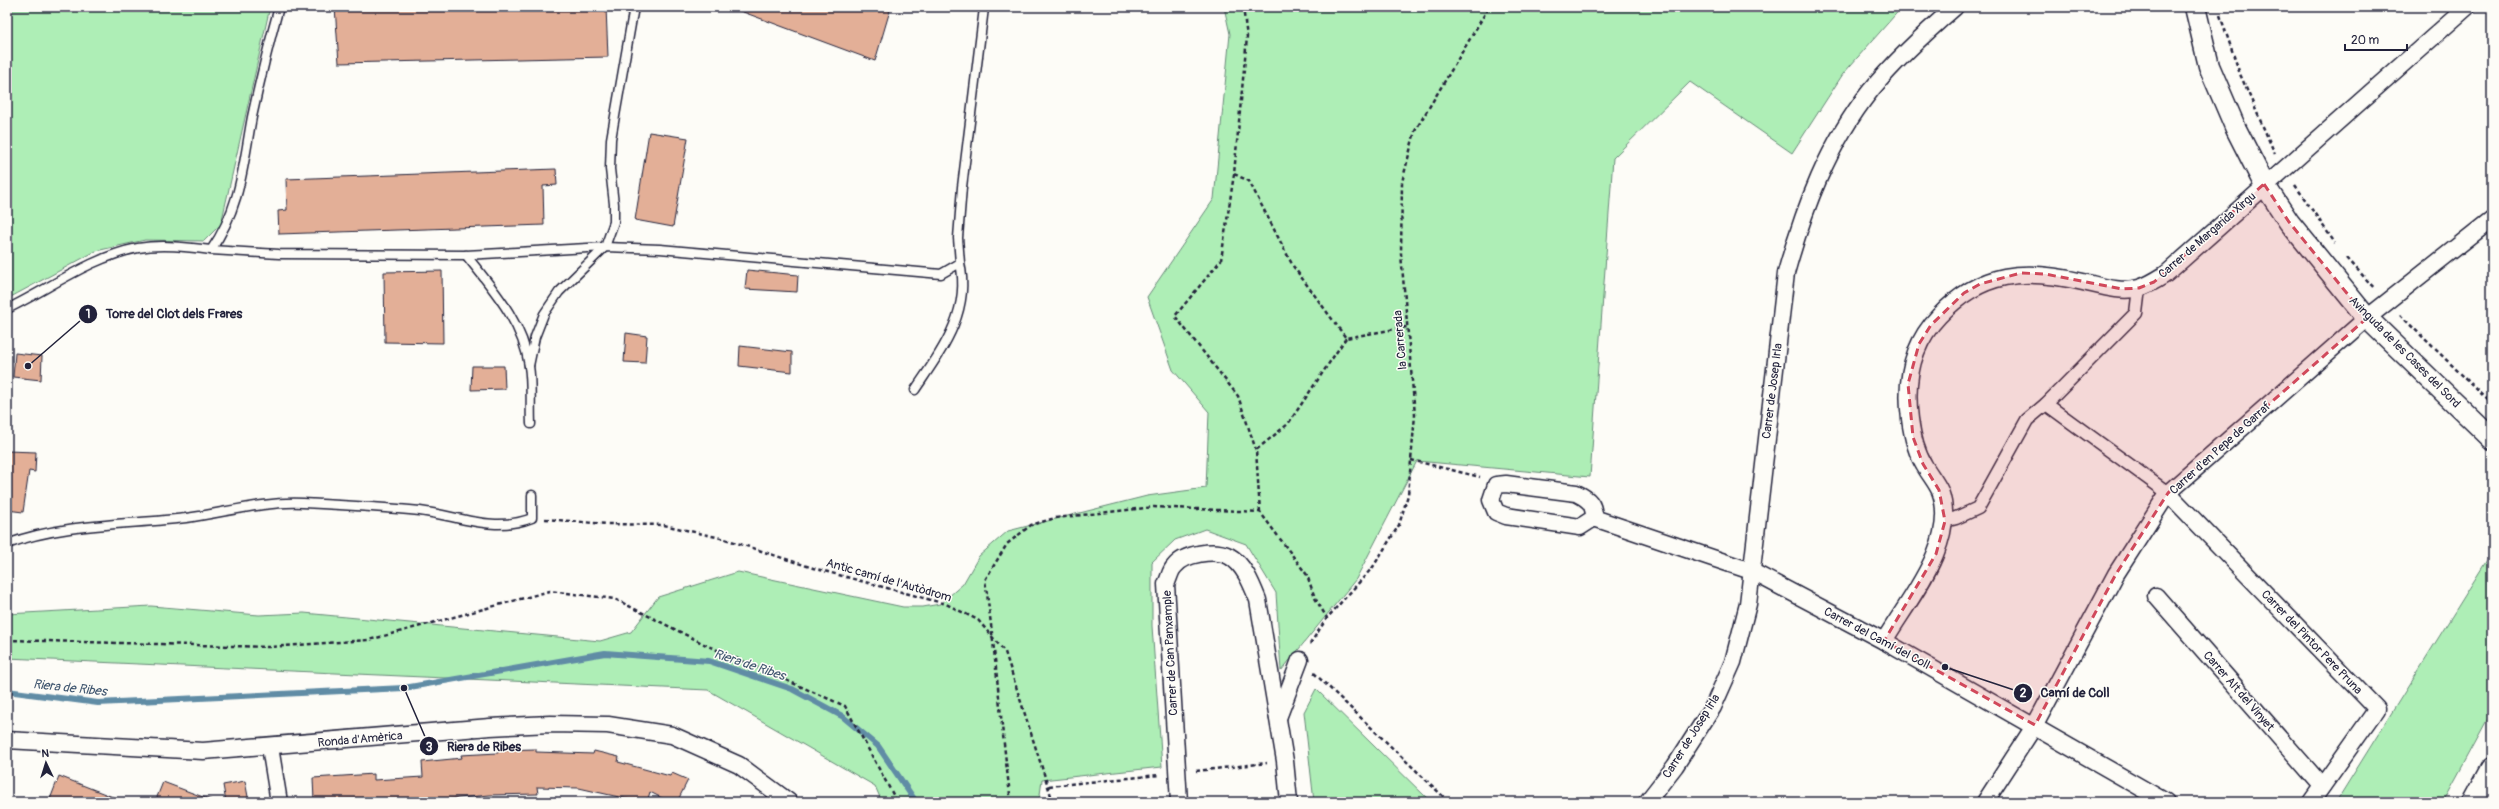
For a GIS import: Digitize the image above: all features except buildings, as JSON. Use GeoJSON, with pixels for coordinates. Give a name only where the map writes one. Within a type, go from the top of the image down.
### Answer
{"type":"FeatureCollection","features":[{"type":"Feature","properties":{"kind":"street","name":"Carrer de Josep Irla"},"geometry":{"type":"LineString","coordinates":[[1647,802],[1675,766],[1716,700],[1733,662],[1748,604],[1786,273],[1800,221],[1819,176],[1857,110],[1890,68],[1955,7]]}},
{"type":"Feature","properties":{"kind":"street","name":"Avinguda de les Cases del Sord"},"geometry":{"type":"LineString","coordinates":[[2195,7],[2210,66],[2236,130],[2264,184],[2288,222],[2367,318],[2492,439]]}},
{"type":"Feature","properties":{"kind":"street","name":"Carrer de Margarida Xirgu"},"geometry":{"type":"LineString","coordinates":[[1884,641],[1936,554],[1945,520],[1939,490],[1918,452],[1908,403],[1911,366],[1919,344],[1931,324],[1964,293],[1980,284],[2000,277],[2021,273],[2045,274],[2107,288],[2139,288],[2166,274],[2264,184],[2467,7]]}},
{"type":"Feature","properties":{"kind":"street","name":"Carrer d'en Pepe de Garraf"},"geometry":{"type":"LineString","coordinates":[[1985,802],[2035,725],[2116,574],[2168,493],[2367,318],[2492,218]]}},
{"type":"Feature","properties":{"kind":"street"},"geometry":{"type":"LineString","coordinates":[[1945,520],[1956,518],[1978,508],[2027,420],[2046,404],[2136,313],[2139,288]]}},
{"type":"Feature","properties":{"kind":"street"},"geometry":{"type":"LineString","coordinates":[[2046,404],[2168,493]]}},
{"type":"Feature","properties":{"kind":"street"},"geometry":{"type":"LineString","coordinates":[[1506,484],[1576,494],[1587,498],[1594,506],[1594,518],[1580,527],[1506,516],[1496,512],[1491,500],[1496,485],[1506,484]]}},
{"type":"Feature","properties":{"kind":"street","name":"Carrer del Pintor Pere Pruna"},"geometry":{"type":"LineString","coordinates":[[2168,493],[2377,709],[2311,802]]}},
{"type":"Feature","properties":{"kind":"street","name":"Carrer del Camí del Coll"},"geometry":{"type":"LineString","coordinates":[[1594,518],[1751,570],[1884,641],[2035,725],[2166,802]]}},
{"type":"Feature","properties":{"kind":"street","name":"Carrer de Can Panxample"},"geometry":{"type":"LineString","coordinates":[[1179,802],[1166,584],[1174,566],[1190,556],[1213,551],[1229,556],[1239,565],[1251,582],[1258,600],[1268,667],[1285,761],[1289,802]]}},
{"type":"Feature","properties":{"kind":"street","name":"Carrer Alt del Vinyet"},"geometry":{"type":"LineString","coordinates":[[2156,596],[2322,786]]}},
{"type":"Feature","properties":{"kind":"street"},"geometry":{"type":"LineString","coordinates":[[1278,719],[1300,660]]}},
{"type":"Feature","properties":{"kind":"street","name":"Ronda d'Amèrica"},"geometry":{"type":"LineString","coordinates":[[7,740],[203,751],[270,747],[497,727],[550,724],[608,725],[672,735],[739,765],[789,802]]}},
{"type":"Feature","properties":{"kind":"street"},"geometry":{"type":"LineString","coordinates":[[270,747],[279,802]]}},
{"type":"Feature","properties":{"kind":"street"},"geometry":{"type":"LineString","coordinates":[[2473,802],[2492,767]]}},
{"type":"Feature","properties":{"kind":"lane"},"geometry":{"type":"LineString","coordinates":[[211,250],[223,233],[231,215],[243,178],[254,111],[279,7]]}},
{"type":"Feature","properties":{"kind":"lane"},"geometry":{"type":"LineString","coordinates":[[531,424],[529,366],[535,337],[544,314],[559,292],[605,247],[614,222],[614,204],[610,169],[611,139],[634,7]]}},
{"type":"Feature","properties":{"kind":"lane"},"geometry":{"type":"LineString","coordinates":[[915,390],[944,348],[956,323],[963,295],[964,279],[960,263],[958,238],[962,187],[984,8]]}},
{"type":"Feature","properties":{"kind":"lane"},"geometry":{"type":"LineString","coordinates":[[7,309],[97,262],[137,248],[176,245],[211,250],[279,254],[466,255],[605,247],[668,250],[942,274],[960,263]]}},
{"type":"Feature","properties":{"kind":"lane"},"geometry":{"type":"LineString","coordinates":[[466,255],[508,311],[517,327],[529,366]]}},
{"type":"Feature","properties":{"kind":"lane"},"geometry":{"type":"LineString","coordinates":[[7,544],[44,534],[94,524],[184,518],[263,505],[300,503],[421,511],[501,526],[518,524],[532,518],[532,495]]}},
{"type":"Feature","properties":{"kind":"path"},"geometry":{"type":"LineString","coordinates":[[1243,7],[1248,38],[1234,174],[1221,260],[1175,316],[1238,396],[1256,450],[1260,512],[1307,575],[1315,598],[1327,618]]}},
{"type":"Feature","properties":{"kind":"path","name":"la Carrerada"},"geometry":{"type":"LineString","coordinates":[[1300,660],[1327,618],[1373,567],[1399,525],[1408,495],[1415,415],[1401,254],[1402,182],[1415,131],[1489,7]]}},
{"type":"Feature","properties":{"kind":"path"},"geometry":{"type":"LineString","coordinates":[[2219,13],[2247,93],[2279,160]]}},
{"type":"Feature","properties":{"kind":"path"},"geometry":{"type":"LineString","coordinates":[[1234,174],[1249,181],[1293,266],[1346,338]]}},
{"type":"Feature","properties":{"kind":"path"},"geometry":{"type":"LineString","coordinates":[[2292,180],[2336,244]]}},
{"type":"Feature","properties":{"kind":"path","name":"Avinguda de les Cases del Sord"},"geometry":{"type":"LineString","coordinates":[[2344,255],[2378,292]]}},
{"type":"Feature","properties":{"kind":"path","name":"Avinguda de les Cases del Sord"},"geometry":{"type":"LineString","coordinates":[[2399,314],[2492,404]]}},
{"type":"Feature","properties":{"kind":"path"},"geometry":{"type":"LineString","coordinates":[[1256,450],[1288,424],[1346,338],[1408,327]]}},
{"type":"Feature","properties":{"kind":"path"},"geometry":{"type":"LineString","coordinates":[[1411,460],[1484,478],[1496,485]]}},
{"type":"Feature","properties":{"kind":"path"},"geometry":{"type":"LineString","coordinates":[[1011,802],[1001,730],[994,641],[985,580],[1007,544],[1031,525],[1054,518],[1154,507],[1260,512]]}},
{"type":"Feature","properties":{"kind":"path","name":"Antic camí de l'Autòdrom"},"geometry":{"type":"LineString","coordinates":[[532,518],[664,525],[725,539],[813,568],[946,604],[978,620],[994,641],[1005,652],[1053,802]]}},
{"type":"Feature","properties":{"kind":"path"},"geometry":{"type":"LineString","coordinates":[[7,640],[277,646],[370,640],[550,591],[615,599],[708,646],[845,706],[896,802]]}},
{"type":"Feature","properties":{"kind":"path"},"geometry":{"type":"LineString","coordinates":[[1300,660],[1449,802]]}},
{"type":"Feature","properties":{"kind":"highlighted area"},"geometry":{"type":"Polygon","coordinates":[[[2264,184],[2289,222],[2367,318],[2168,493],[2116,574],[2035,725],[1884,641],[1936,554],[1945,521],[1939,490],[1923,464],[1913,437],[1908,384],[1919,344],[1931,325],[1964,293],[1980,284],[2021,273],[2045,274],[2122,289],[2139,288],[2154,282],[2264,184]]]}},
{"type":"Feature","properties":{"kind":"green space"},"geometry":{"type":"Polygon","coordinates":[[[7,7],[270,7],[221,224],[204,241],[145,240],[96,251],[7,299],[7,7]]]}},
{"type":"Feature","properties":{"kind":"green space"},"geometry":{"type":"Polygon","coordinates":[[[1224,7],[1902,7],[1843,74],[1792,153],[1690,82],[1613,158],[1590,477],[1417,461],[1356,579],[1281,671],[1276,593],[1246,544],[1205,529],[1175,540],[1152,562],[1152,626],[1162,767],[1042,780],[1039,802],[882,802],[875,786],[708,690],[7,658],[7,614],[151,606],[259,615],[304,613],[600,641],[631,632],[658,597],[738,572],[903,607],[923,607],[940,604],[963,584],[979,556],[1008,531],[1147,496],[1206,488],[1209,412],[1173,370],[1147,297],[1214,199],[1230,34],[1224,7]]]}},
{"type":"Feature","properties":{"kind":"green space"},"geometry":{"type":"Polygon","coordinates":[[[2492,552],[2492,712],[2443,802],[2336,802],[2492,552]]]}},
{"type":"Feature","properties":{"kind":"green space"},"geometry":{"type":"Polygon","coordinates":[[[1316,689],[1431,802],[1314,802],[1304,712],[1316,689]]]}},
{"type":"Feature","properties":{"kind":"waterway","name":"Riera de Ribes"},"geometry":{"type":"LineString","coordinates":[[7,691],[98,703],[404,688],[605,653],[709,661],[792,689],[842,716],[878,746],[916,802]]}},
{"type":"Feature","properties":{"kind":"place","name":"Torre del Clot dels Frares"},"geometry":{"type":"Point","coordinates":[28,366]}},
{"type":"Feature","properties":{"kind":"place","name":"Camí de Coll"},"geometry":{"type":"Point","coordinates":[1945,667]}},
{"type":"Feature","properties":{"kind":"place","name":"Riera de Ribes"},"geometry":{"type":"Point","coordinates":[404,688]}}]}
